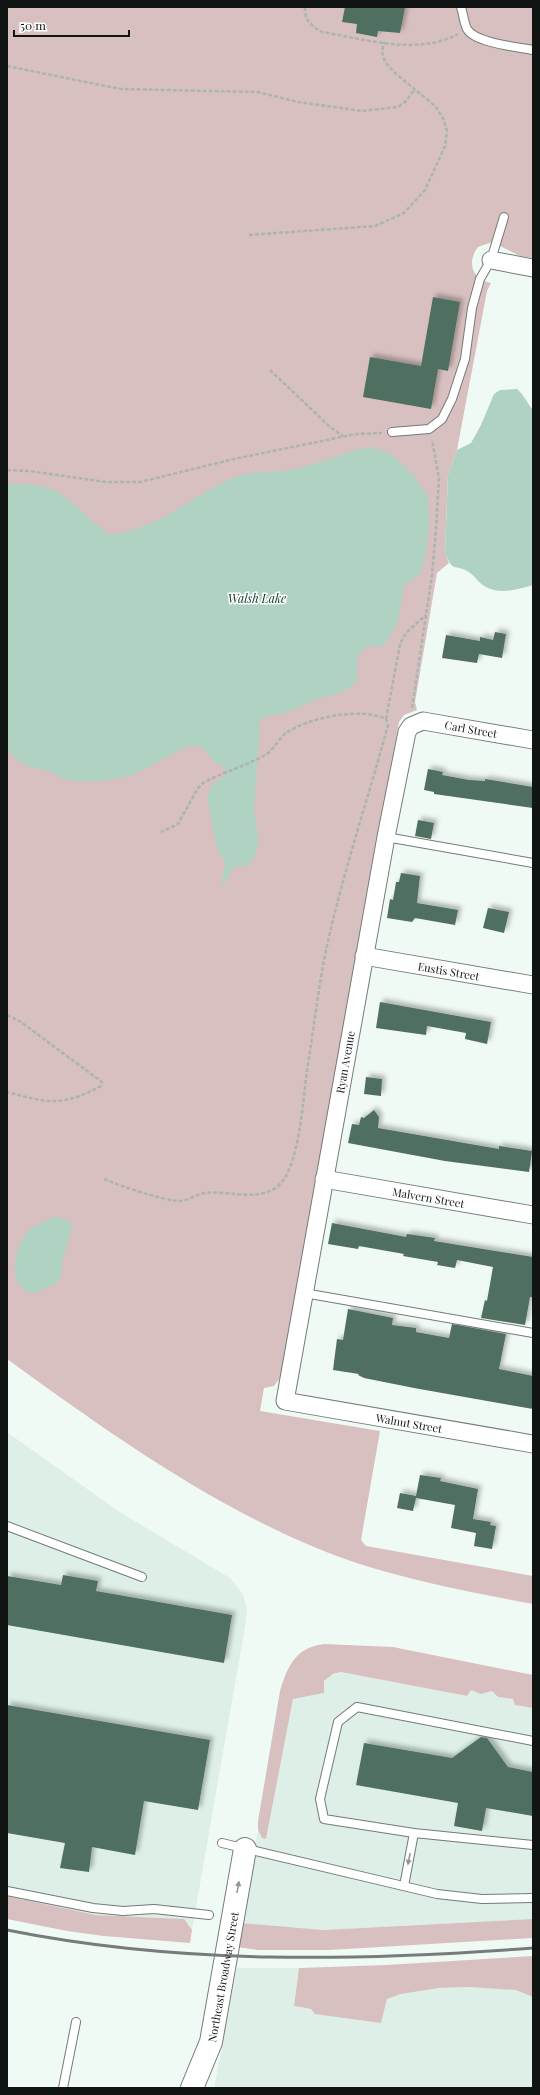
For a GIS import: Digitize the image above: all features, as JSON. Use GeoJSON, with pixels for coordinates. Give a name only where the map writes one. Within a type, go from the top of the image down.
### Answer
{"type":"FeatureCollection","features":[{"type":"Feature","properties":{"kind":"main road","name":"Northeast Broadway Street"},"geometry":{"type":"LineString","coordinates":[[192,2088],[211,2042],[244,1856]]}},
{"type":"Feature","properties":{"kind":"street"},"geometry":{"type":"LineString","coordinates":[[491,260],[533,268]]}},
{"type":"Feature","properties":{"kind":"street","name":"Carl Street"},"geometry":{"type":"LineString","coordinates":[[414,724],[423,721],[533,740]]}},
{"type":"Feature","properties":{"kind":"street","name":"Ryan Avenue"},"geometry":{"type":"LineString","coordinates":[[285,1401],[386,837],[405,740],[414,724]]}},
{"type":"Feature","properties":{"kind":"street","name":"Eustis Street"},"geometry":{"type":"LineString","coordinates":[[364,956],[533,985]]}},
{"type":"Feature","properties":{"kind":"street","name":"Malvern Street"},"geometry":{"type":"LineString","coordinates":[[324,1179],[533,1215]]}},
{"type":"Feature","properties":{"kind":"street","name":"Walnut Street"},"geometry":{"type":"LineString","coordinates":[[285,1401],[533,1444]]}},
{"type":"Feature","properties":{"kind":"lane"},"geometry":{"type":"LineString","coordinates":[[461,7],[467,29],[482,39],[533,50]]}},
{"type":"Feature","properties":{"kind":"lane"},"geometry":{"type":"LineString","coordinates":[[392,432],[429,429],[442,419],[452,399],[465,359],[472,308],[480,279],[491,260],[504,217]]}},
{"type":"Feature","properties":{"kind":"lane"},"geometry":{"type":"LineString","coordinates":[[386,837],[533,863]]}},
{"type":"Feature","properties":{"kind":"lane"},"geometry":{"type":"LineString","coordinates":[[304,1293],[533,1333]]}},
{"type":"Feature","properties":{"kind":"lane"},"geometry":{"type":"LineString","coordinates":[[7,1526],[142,1577]]}},
{"type":"Feature","properties":{"kind":"lane"},"geometry":{"type":"LineString","coordinates":[[533,1741],[357,1707],[338,1722],[320,1799],[324,1819],[414,1832],[533,1845]]}},
{"type":"Feature","properties":{"kind":"lane"},"geometry":{"type":"LineString","coordinates":[[404,1886],[414,1832]]}},
{"type":"Feature","properties":{"kind":"lane"},"geometry":{"type":"LineString","coordinates":[[222,1843],[244,1856],[404,1886],[437,1894],[482,1899],[533,1898]]}},
{"type":"Feature","properties":{"kind":"lane"},"geometry":{"type":"LineString","coordinates":[[7,1891],[93,1908],[123,1911],[154,1909],[209,1915]]}},
{"type":"Feature","properties":{"kind":"lane"},"geometry":{"type":"LineString","coordinates":[[63,2088],[76,2022]]}},
{"type":"Feature","properties":{"kind":"path"},"geometry":{"type":"LineString","coordinates":[[305,7],[304,13],[310,25],[322,32],[384,42],[415,45],[450,38],[467,29]]}},
{"type":"Feature","properties":{"kind":"path"},"geometry":{"type":"LineString","coordinates":[[249,235],[375,226],[404,213],[425,190],[445,146],[447,131],[443,118],[435,106],[395,73],[385,62],[382,52],[384,42]]}},
{"type":"Feature","properties":{"kind":"path"},"geometry":{"type":"LineString","coordinates":[[7,66],[120,90],[258,92],[298,102],[362,111],[398,107],[405,102],[415,89]]}},
{"type":"Feature","properties":{"kind":"path"},"geometry":{"type":"LineString","coordinates":[[270,370],[330,427],[344,436]]}},
{"type":"Feature","properties":{"kind":"path"},"geometry":{"type":"LineString","coordinates":[[414,724],[412,709],[413,696],[432,575],[439,478],[429,429]]}},
{"type":"Feature","properties":{"kind":"path"},"geometry":{"type":"LineString","coordinates":[[7,470],[29,471],[106,482],[140,482],[234,459],[344,436],[392,432]]}},
{"type":"Feature","properties":{"kind":"path"},"geometry":{"type":"LineString","coordinates":[[104,1179],[125,1187],[176,1200],[205,1193],[260,1193],[273,1190],[280,1185],[286,1176],[290,1166],[298,1129],[324,961],[338,902],[388,725],[386,719],[400,644],[406,633],[426,615]]}},
{"type":"Feature","properties":{"kind":"path"},"geometry":{"type":"LineString","coordinates":[[161,832],[178,824],[198,788],[222,773],[259,758],[270,751],[284,734],[308,721],[337,715],[378,715],[386,719]]}},
{"type":"Feature","properties":{"kind":"path"},"geometry":{"type":"LineString","coordinates":[[7,1015],[21,1022],[102,1082],[101,1086],[66,1101],[39,1101],[7,1092]]}},
{"type":"Feature","properties":{"kind":"shaded area"},"geometry":{"type":"Polygon","coordinates":[[[7,7],[533,7],[533,258],[520,256],[492,242],[478,247],[473,258],[472,263],[475,274],[484,281],[491,283],[487,291],[457,450],[448,474],[445,553],[449,563],[437,573],[415,702],[417,710],[404,715],[399,722],[280,1378],[274,1386],[264,1388],[260,1411],[380,1431],[361,1540],[366,1546],[533,1576],[533,1604],[394,1574],[340,1557],[273,1528],[232,1508],[155,1462],[7,1359],[7,7]]]}},
{"type":"Feature","properties":{"kind":"shaded area"},"geometry":{"type":"Polygon","coordinates":[[[7,1432],[118,1511],[230,1578],[243,1594],[247,1609],[246,1621],[192,1930],[184,1919],[96,1915],[7,1896],[7,1432]]]}},
{"type":"Feature","properties":{"kind":"shaded area"},"geometry":{"type":"Polygon","coordinates":[[[325,1644],[393,1647],[533,1675],[533,1708],[515,1705],[513,1699],[498,1697],[492,1691],[481,1694],[471,1690],[467,1696],[341,1672],[333,1674],[324,1681],[324,1693],[293,1699],[266,1839],[262,1838],[258,1830],[258,1821],[280,1691],[290,1665],[300,1653],[315,1646],[325,1644]]]}},
{"type":"Feature","properties":{"kind":"shaded area"},"geometry":{"type":"Polygon","coordinates":[[[341,1672],[467,1696],[471,1690],[478,1693],[492,1691],[498,1697],[513,1699],[515,1705],[533,1708],[533,1919],[323,1930],[241,1923],[258,1830],[260,1835],[266,1839],[293,1699],[323,1693],[324,1681],[328,1677],[341,1672]]]}},
{"type":"Feature","properties":{"kind":"shaded area"},"geometry":{"type":"Polygon","coordinates":[[[7,1896],[96,1915],[184,1919],[192,1930],[190,1943],[104,1936],[67,1931],[7,1919],[7,1896]]]}},
{"type":"Feature","properties":{"kind":"shaded area"},"geometry":{"type":"Polygon","coordinates":[[[533,1919],[533,1938],[330,1950],[257,1950],[237,1947],[241,1923],[323,1930],[533,1919]]]}},
{"type":"Feature","properties":{"kind":"shaded area"},"geometry":{"type":"Polygon","coordinates":[[[533,1956],[533,1997],[516,1990],[468,1987],[439,1988],[401,1994],[387,1999],[381,2023],[315,2014],[311,2009],[294,2006],[299,1968],[386,1965],[533,1956]]]}},
{"type":"Feature","properties":{"kind":"shaded area"},"geometry":{"type":"Polygon","coordinates":[[[237,1968],[299,1968],[294,2006],[381,2023],[387,1999],[401,1994],[439,1988],[469,1987],[516,1990],[533,1997],[533,2088],[214,2088],[237,1968]]]}},
{"type":"Feature","properties":{"kind":"water"},"geometry":{"type":"Polygon","coordinates":[[[517,389],[533,410],[533,585],[497,591],[484,586],[467,571],[452,565],[445,553],[448,474],[457,450],[471,443],[481,425],[494,394],[500,390],[517,389]]]}},
{"type":"Feature","properties":{"kind":"water","name":"Walsh Lake"},"geometry":{"type":"Polygon","coordinates":[[[372,447],[391,454],[414,476],[428,496],[429,524],[426,554],[420,574],[403,587],[396,625],[383,646],[367,646],[357,657],[357,682],[343,692],[317,699],[285,713],[268,716],[260,721],[254,810],[259,843],[254,857],[247,866],[235,866],[221,889],[225,863],[217,849],[207,798],[212,785],[226,775],[225,767],[214,762],[203,748],[190,745],[129,776],[112,780],[93,781],[74,781],[64,779],[51,772],[24,764],[14,757],[7,746],[7,484],[28,484],[48,488],[72,503],[110,535],[145,526],[233,478],[247,474],[296,469],[353,451],[372,447]]]}},
{"type":"Feature","properties":{"kind":"water"},"geometry":{"type":"Polygon","coordinates":[[[54,1217],[65,1219],[73,1226],[62,1261],[62,1273],[57,1283],[32,1294],[18,1282],[15,1269],[17,1254],[23,1238],[31,1228],[54,1217]]]}},
{"type":"Feature","properties":{"kind":"building"},"geometry":{"type":"Polygon","coordinates":[[[345,7],[405,7],[400,33],[378,31],[377,37],[356,33],[357,24],[342,22],[345,7]]]}},
{"type":"Feature","properties":{"kind":"building"},"geometry":{"type":"Polygon","coordinates":[[[433,297],[460,302],[448,371],[438,369],[431,409],[363,397],[370,357],[421,366],[433,297]]]}},
{"type":"Feature","properties":{"kind":"building"},"geometry":{"type":"Polygon","coordinates":[[[495,632],[506,634],[502,658],[479,654],[477,663],[442,658],[446,635],[480,641],[480,637],[493,640],[495,632]]]}},
{"type":"Feature","properties":{"kind":"building"},"geometry":{"type":"Polygon","coordinates":[[[428,769],[443,772],[442,775],[469,780],[485,781],[485,779],[533,787],[533,808],[434,794],[434,792],[424,790],[428,769]]]}},
{"type":"Feature","properties":{"kind":"building"},"geometry":{"type":"Polygon","coordinates":[[[418,820],[434,823],[431,839],[415,836],[418,820]]]}},
{"type":"Feature","properties":{"kind":"building"},"geometry":{"type":"Polygon","coordinates":[[[401,873],[420,876],[417,903],[458,910],[455,925],[415,918],[412,922],[387,918],[390,899],[393,900],[396,882],[399,882],[401,873]]]}},
{"type":"Feature","properties":{"kind":"building"},"geometry":{"type":"Polygon","coordinates":[[[488,908],[509,912],[504,933],[483,928],[488,908]]]}},
{"type":"Feature","properties":{"kind":"building"},"geometry":{"type":"Polygon","coordinates":[[[380,1002],[491,1022],[487,1044],[465,1039],[466,1033],[427,1026],[426,1035],[376,1028],[380,1002]]]}},
{"type":"Feature","properties":{"kind":"building"},"geometry":{"type":"Polygon","coordinates":[[[366,1077],[382,1079],[381,1096],[364,1094],[366,1077]]]}},
{"type":"Feature","properties":{"kind":"building"},"geometry":{"type":"Polygon","coordinates":[[[374,1110],[379,1117],[378,1128],[499,1149],[499,1146],[532,1151],[529,1172],[445,1161],[348,1143],[352,1124],[359,1125],[361,1117],[364,1118],[374,1110]]]}},
{"type":"Feature","properties":{"kind":"building"},"geometry":{"type":"Polygon","coordinates":[[[332,1223],[406,1237],[407,1234],[435,1238],[434,1241],[533,1257],[533,1297],[530,1297],[525,1325],[481,1318],[485,1300],[487,1301],[493,1267],[457,1260],[455,1268],[437,1265],[438,1262],[403,1256],[404,1254],[359,1246],[358,1249],[328,1244],[332,1223]]]}},
{"type":"Feature","properties":{"kind":"building"},"geometry":{"type":"Polygon","coordinates":[[[348,1309],[393,1318],[392,1325],[416,1328],[416,1332],[449,1338],[452,1324],[506,1334],[499,1369],[533,1376],[533,1409],[414,1388],[364,1378],[358,1375],[359,1374],[333,1370],[337,1339],[343,1340],[348,1309]]]}},
{"type":"Feature","properties":{"kind":"building"},"geometry":{"type":"Polygon","coordinates":[[[420,1475],[441,1478],[440,1481],[478,1489],[473,1519],[491,1522],[490,1525],[496,1526],[492,1549],[474,1546],[476,1533],[451,1528],[455,1505],[416,1498],[413,1511],[397,1508],[400,1493],[416,1496],[420,1475]]]}},
{"type":"Feature","properties":{"kind":"building"},"geometry":{"type":"Polygon","coordinates":[[[63,1575],[98,1581],[96,1591],[232,1615],[224,1663],[7,1625],[7,1576],[61,1585],[63,1575]]]}},
{"type":"Feature","properties":{"kind":"building"},"geometry":{"type":"Polygon","coordinates":[[[7,1705],[210,1740],[198,1810],[144,1801],[135,1855],[92,1847],[89,1872],[60,1868],[65,1843],[7,1833],[7,1705]]]}},
{"type":"Feature","properties":{"kind":"building"},"geometry":{"type":"Polygon","coordinates":[[[481,1737],[487,1738],[508,1767],[533,1772],[533,1816],[486,1808],[482,1831],[454,1826],[458,1803],[356,1785],[364,1743],[452,1758],[481,1737]]]}},
{"type":"Feature","properties":{"kind":"railway"},"geometry":{"type":"LineString","coordinates":[[7,1930],[72,1941],[203,1955],[269,1957],[401,1956],[533,1948]]}}]}
